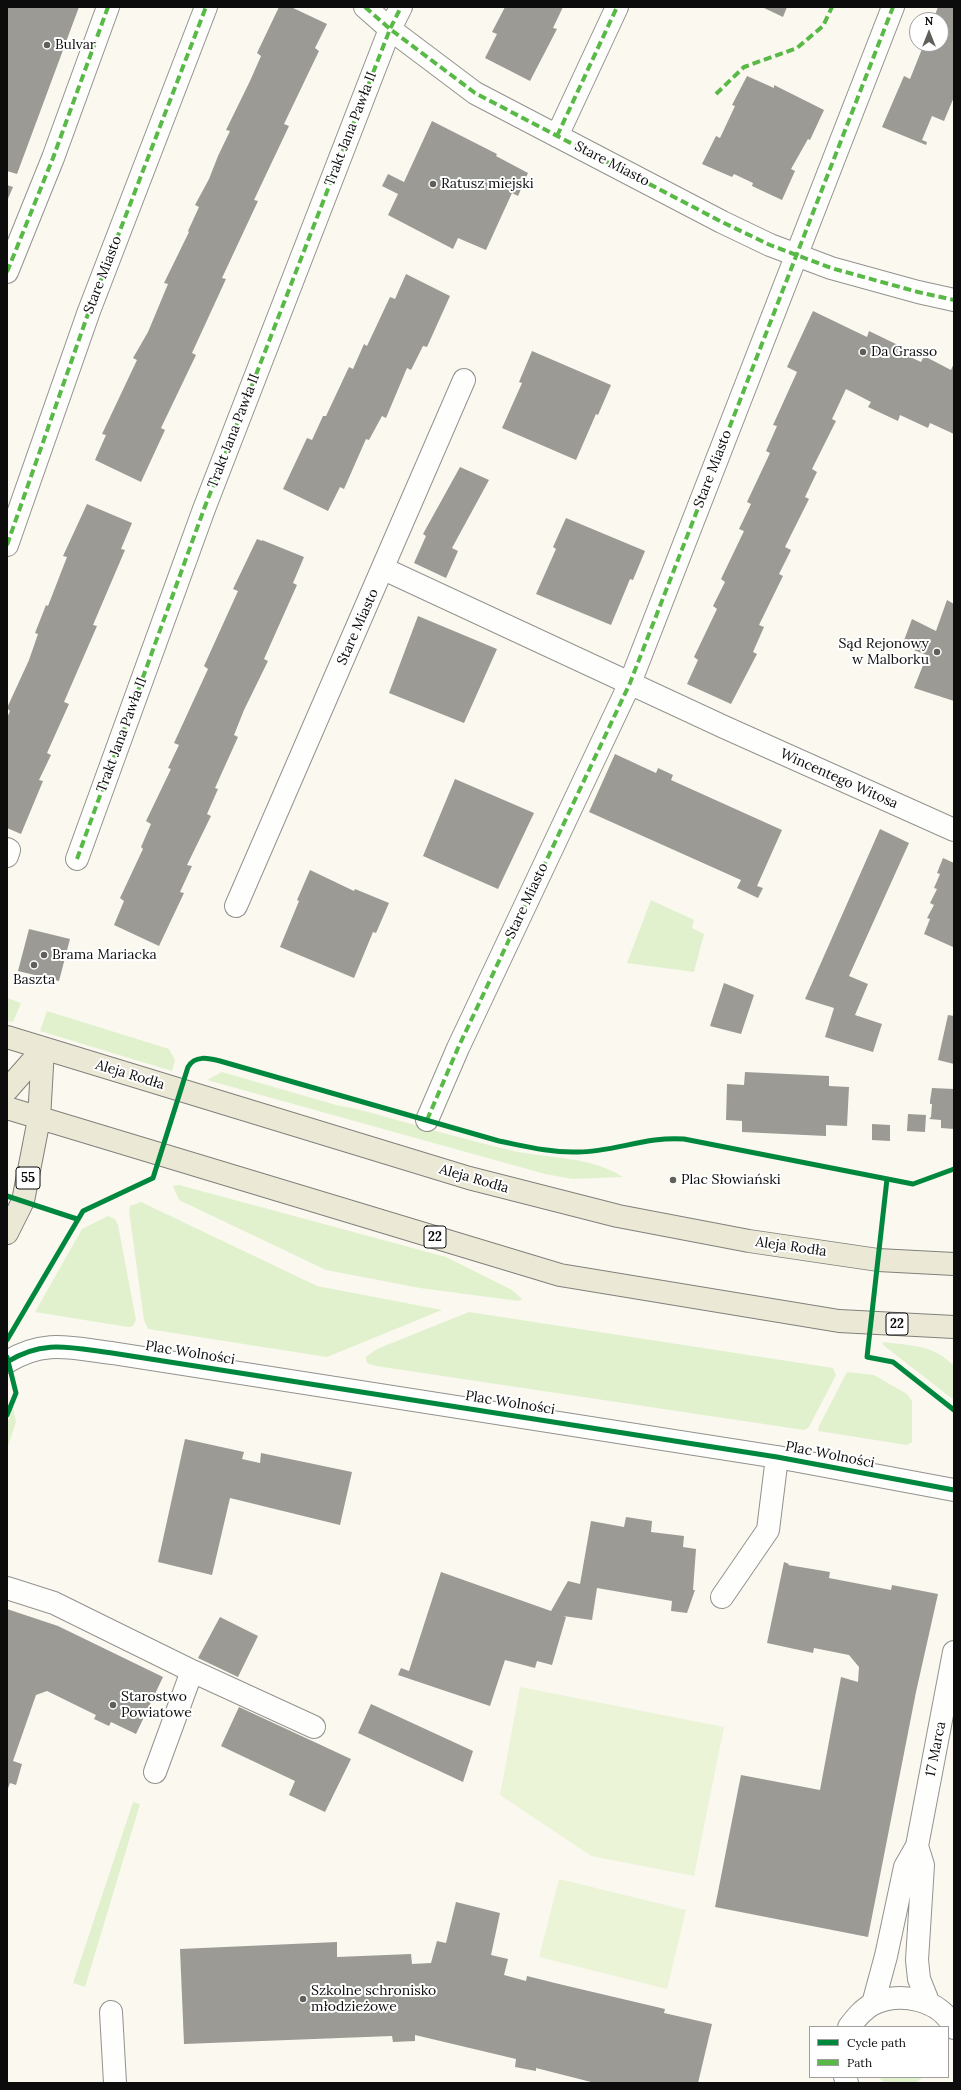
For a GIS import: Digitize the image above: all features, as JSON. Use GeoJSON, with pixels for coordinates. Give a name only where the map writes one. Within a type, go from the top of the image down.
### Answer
{"type":"FeatureCollection","features":[{"type":"Feature","properties":{"kind":"main road","name":"Aleja Rodła"},"geometry":{"type":"LineString","coordinates":[[7,1037],[469,1178],[618,1216],[749,1241],[878,1260],[954,1264]]}},
{"type":"Feature","properties":{"kind":"main road"},"geometry":{"type":"LineString","coordinates":[[7,1090],[43,1049]]}},
{"type":"Feature","properties":{"kind":"main road","name":"55"},"geometry":{"type":"LineString","coordinates":[[7,1233],[23,1201],[39,1119],[43,1049]]}},
{"type":"Feature","properties":{"kind":"main road","name":"22"},"geometry":{"type":"LineString","coordinates":[[7,1108],[39,1119],[161,1154],[560,1275],[839,1321],[954,1327]]}},
{"type":"Feature","properties":{"kind":"street"},"geometry":{"type":"LineString","coordinates":[[7,272],[53,158],[108,7]]}},
{"type":"Feature","properties":{"kind":"street","name":"Stare Miasto"},"geometry":{"type":"LineString","coordinates":[[7,545],[89,311],[206,7]]}},
{"type":"Feature","properties":{"kind":"street","name":"Stare Miasto"},"geometry":{"type":"LineString","coordinates":[[365,7],[390,29],[475,93],[722,222],[797,255],[865,278],[954,300]]}},
{"type":"Feature","properties":{"kind":"street","name":"Trakt Jana Pawła II"},"geometry":{"type":"LineString","coordinates":[[77,859],[204,509],[390,29],[401,7]]}},
{"type":"Feature","properties":{"kind":"street"},"geometry":{"type":"LineString","coordinates":[[557,136],[617,7]]}},
{"type":"Feature","properties":{"kind":"street","name":"Stare Miasto"},"geometry":{"type":"LineString","coordinates":[[427,1120],[458,1048],[630,683],[893,7]]}},
{"type":"Feature","properties":{"kind":"street","name":"Stare Miasto"},"geometry":{"type":"LineString","coordinates":[[236,906],[384,569],[464,380]]}},
{"type":"Feature","properties":{"kind":"street"},"geometry":{"type":"LineString","coordinates":[[384,569],[630,683]]}},
{"type":"Feature","properties":{"kind":"street","name":"Wincentego Witosa"},"geometry":{"type":"LineString","coordinates":[[630,683],[724,727],[954,830]]}},
{"type":"Feature","properties":{"kind":"street"},"geometry":{"type":"LineString","coordinates":[[7,849],[9,850],[7,856]]}},
{"type":"Feature","properties":{"kind":"street","name":"Plac Wolności"},"geometry":{"type":"LineString","coordinates":[[7,1362],[38,1348],[61,1346],[777,1457],[954,1490]]}},
{"type":"Feature","properties":{"kind":"street"},"geometry":{"type":"LineString","coordinates":[[722,1597],[768,1530],[777,1457]]}},
{"type":"Feature","properties":{"kind":"street"},"geometry":{"type":"LineString","coordinates":[[7,1588],[54,1603],[192,1671],[314,1727]]}},
{"type":"Feature","properties":{"kind":"street","name":"17 Marca"},"geometry":{"type":"LineString","coordinates":[[873,2004],[886,1956],[905,1867],[917,1846],[954,1652]]}},
{"type":"Feature","properties":{"kind":"street"},"geometry":{"type":"LineString","coordinates":[[155,1772],[192,1671]]}},
{"type":"Feature","properties":{"kind":"street","name":"17 Marca"},"geometry":{"type":"LineString","coordinates":[[917,1846],[923,1865],[917,1960],[919,1979],[929,2004]]}},
{"type":"Feature","properties":{"kind":"street"},"geometry":{"type":"LineString","coordinates":[[850,2026],[857,2016],[873,2004],[891,1998],[910,1998],[929,2004],[942,2013],[954,2028]]}},
{"type":"Feature","properties":{"kind":"street"},"geometry":{"type":"LineString","coordinates":[[111,2012],[114,2083]]}},
{"type":"Feature","properties":{"kind":"green space"},"geometry":{"type":"Polygon","coordinates":[[[651,900],[694,920],[692,928],[704,934],[694,972],[627,963],[651,900]]]}},
{"type":"Feature","properties":{"kind":"green space"},"geometry":{"type":"Polygon","coordinates":[[[7,998],[21,1003],[13,1022],[7,1021],[7,998]]]}},
{"type":"Feature","properties":{"kind":"green space"},"geometry":{"type":"Polygon","coordinates":[[[47,1011],[169,1049],[175,1060],[172,1071],[40,1031],[47,1011]]]}},
{"type":"Feature","properties":{"kind":"green space"},"geometry":{"type":"Polygon","coordinates":[[[222,1072],[336,1105],[357,1109],[514,1151],[570,1159],[597,1165],[623,1177],[572,1179],[545,1174],[207,1080],[222,1072]]]}},
{"type":"Feature","properties":{"kind":"green space"},"geometry":{"type":"Polygon","coordinates":[[[179,1185],[446,1257],[512,1290],[522,1299],[519,1301],[420,1288],[326,1270],[179,1200],[173,1186],[179,1185]]]}},
{"type":"Feature","properties":{"kind":"green space"},"geometry":{"type":"Polygon","coordinates":[[[141,1202],[317,1286],[442,1310],[327,1357],[148,1329],[144,1320],[129,1211],[130,1206],[141,1202]]]}},
{"type":"Feature","properties":{"kind":"green space"},"geometry":{"type":"Polygon","coordinates":[[[108,1216],[115,1219],[118,1225],[136,1320],[133,1326],[128,1327],[35,1312],[82,1229],[108,1216]]]}},
{"type":"Feature","properties":{"kind":"green space"},"geometry":{"type":"Polygon","coordinates":[[[469,1312],[833,1368],[836,1375],[810,1425],[804,1430],[376,1366],[367,1363],[366,1357],[377,1349],[469,1312]]]}},
{"type":"Feature","properties":{"kind":"green space"},"geometry":{"type":"Polygon","coordinates":[[[883,1342],[921,1347],[946,1359],[954,1366],[954,1400],[883,1345],[883,1342]]]}},
{"type":"Feature","properties":{"kind":"green space"},"geometry":{"type":"Polygon","coordinates":[[[847,1372],[874,1375],[907,1394],[912,1401],[912,1442],[907,1445],[818,1431],[819,1426],[847,1372]]]}},
{"type":"Feature","properties":{"kind":"green space"},"geometry":{"type":"Polygon","coordinates":[[[13,1407],[16,1422],[7,1449],[7,1424],[13,1407]]]}},
{"type":"Feature","properties":{"kind":"green space"},"geometry":{"type":"Polygon","coordinates":[[[520,1687],[724,1727],[694,1876],[591,1856],[500,1795],[520,1687]]]}},
{"type":"Feature","properties":{"kind":"green space"},"geometry":{"type":"Polygon","coordinates":[[[133,1802],[140,1804],[85,1987],[73,1983],[133,1802]]]}},
{"type":"Feature","properties":{"kind":"green space"},"geometry":{"type":"Polygon","coordinates":[[[559,1879],[686,1910],[667,1989],[539,1957],[559,1879]]]}},
{"type":"Feature","properties":{"kind":"green space"},"geometry":{"type":"Polygon","coordinates":[[[879,2078],[922,2078],[916,2083],[885,2083],[879,2078]]]}},
{"type":"Feature","properties":{"kind":"building"},"geometry":{"type":"Polygon","coordinates":[[[7,7],[79,7],[17,174],[7,171],[7,7]]]}},
{"type":"Feature","properties":{"kind":"building"},"geometry":{"type":"Polygon","coordinates":[[[279,7],[291,7],[327,24],[315,48],[319,51],[284,124],[289,126],[254,200],[258,201],[222,278],[226,279],[192,353],[196,355],[161,428],[165,430],[141,482],[95,460],[106,435],[102,434],[137,360],[133,358],[148,332],[168,284],[164,283],[189,232],[188,231],[199,207],[195,205],[209,179],[230,131],[226,130],[261,56],[257,53],[279,7]]]}},
{"type":"Feature","properties":{"kind":"building"},"geometry":{"type":"Polygon","coordinates":[[[505,7],[563,7],[553,28],[557,29],[530,81],[485,58],[497,34],[492,32],[505,7]]]}},
{"type":"Feature","properties":{"kind":"building"},"geometry":{"type":"Polygon","coordinates":[[[762,7],[787,7],[783,17],[762,7]]]}},
{"type":"Feature","properties":{"kind":"building"},"geometry":{"type":"Polygon","coordinates":[[[938,7],[954,7],[954,97],[944,121],[932,116],[922,140],[927,142],[926,145],[882,127],[904,76],[910,79],[921,52],[949,52],[949,12],[936,12],[938,7]]]}},
{"type":"Feature","properties":{"kind":"building"},"geometry":{"type":"Polygon","coordinates":[[[747,76],[774,88],[774,85],[824,110],[810,140],[808,139],[791,169],[795,171],[782,200],[752,186],[753,183],[734,174],[732,177],[702,164],[716,136],[720,138],[735,106],[732,105],[747,76]]]}},
{"type":"Feature","properties":{"kind":"building","name":"Ratusz miejski"},"geometry":{"type":"Polygon","coordinates":[[[432,121],[497,154],[496,156],[528,173],[518,196],[512,193],[486,250],[458,238],[453,249],[388,215],[398,194],[382,186],[388,174],[404,182],[432,121]]]}},
{"type":"Feature","properties":{"kind":"building"},"geometry":{"type":"Polygon","coordinates":[[[7,185],[13,187],[7,201],[7,185]]]}},
{"type":"Feature","properties":{"kind":"building"},"geometry":{"type":"Polygon","coordinates":[[[406,274],[450,296],[427,347],[423,346],[411,370],[407,368],[386,418],[382,416],[369,440],[366,439],[344,489],[340,487],[328,511],[283,489],[307,438],[312,440],[323,416],[326,416],[349,367],[353,369],[364,344],[367,346],[390,297],[395,299],[406,274]]]}},
{"type":"Feature","properties":{"kind":"building"},"geometry":{"type":"Polygon","coordinates":[[[813,311],[867,337],[869,331],[900,346],[897,351],[921,362],[924,356],[951,370],[954,363],[954,434],[930,423],[928,428],[900,415],[898,421],[868,407],[871,402],[846,389],[832,419],[836,421],[812,469],[817,472],[805,497],[809,499],[785,547],[791,550],[779,574],[783,576],[759,625],[764,627],[753,652],[757,654],[731,704],[687,684],[698,660],[694,657],[717,609],[713,606],[725,582],[721,579],[744,531],[739,529],[751,504],[747,502],[770,453],[766,451],[777,426],[773,425],[797,372],[787,367],[813,311]]]}},
{"type":"Feature","properties":{"kind":"building"},"geometry":{"type":"Polygon","coordinates":[[[532,351],[611,385],[598,415],[596,414],[576,460],[502,428],[522,383],[519,382],[532,351]]]}},
{"type":"Feature","properties":{"kind":"building"},"geometry":{"type":"Polygon","coordinates":[[[460,467],[489,480],[452,548],[458,551],[446,578],[414,563],[426,536],[423,534],[460,467]]]}},
{"type":"Feature","properties":{"kind":"building"},"geometry":{"type":"Polygon","coordinates":[[[87,504],[132,523],[121,549],[125,550],[93,625],[97,626],[64,702],[69,704],[47,753],[51,755],[39,780],[43,781],[21,834],[7,828],[7,718],[10,711],[7,708],[29,660],[38,634],[35,633],[46,605],[48,606],[67,557],[63,556],[87,504]]]}},
{"type":"Feature","properties":{"kind":"building"},"geometry":{"type":"Polygon","coordinates":[[[566,518],[645,551],[633,580],[630,579],[611,625],[536,594],[556,549],[553,547],[566,518]]]}},
{"type":"Feature","properties":{"kind":"building"},"geometry":{"type":"Polygon","coordinates":[[[257,539],[304,557],[293,583],[297,585],[264,659],[268,661],[244,710],[234,735],[238,737],[215,788],[218,789],[207,814],[211,816],[187,865],[192,866],[180,892],[184,893],[159,946],[114,925],[124,901],[120,898],[143,849],[141,847],[151,824],[146,821],[171,769],[168,768],[179,745],[174,743],[208,669],[204,666],[238,591],[233,589],[257,539]]]}},
{"type":"Feature","properties":{"kind":"building","name":"Sąd Rejonowy w Malborku"},"geometry":{"type":"Polygon","coordinates":[[[947,600],[954,604],[954,701],[914,688],[927,655],[911,649],[912,647],[903,643],[912,619],[936,631],[947,600]]]}},
{"type":"Feature","properties":{"kind":"building"},"geometry":{"type":"Polygon","coordinates":[[[418,616],[497,649],[464,723],[389,693],[418,616]]]}},
{"type":"Feature","properties":{"kind":"building"},"geometry":{"type":"Polygon","coordinates":[[[615,754],[656,773],[658,768],[673,775],[671,780],[782,830],[757,886],[763,888],[758,898],[737,888],[741,880],[589,812],[615,754]]]}},
{"type":"Feature","properties":{"kind":"building"},"geometry":{"type":"Polygon","coordinates":[[[455,779],[534,813],[498,889],[423,856],[455,779]]]}},
{"type":"Feature","properties":{"kind":"building"},"geometry":{"type":"Polygon","coordinates":[[[880,829],[909,843],[849,976],[868,984],[855,1015],[882,1024],[873,1052],[825,1037],[834,1008],[805,999],[880,829]]]}},
{"type":"Feature","properties":{"kind":"building"},"geometry":{"type":"Polygon","coordinates":[[[943,858],[954,863],[953,947],[924,934],[930,919],[927,918],[934,905],[930,903],[937,889],[934,888],[940,874],[937,873],[943,858]]]}},
{"type":"Feature","properties":{"kind":"building"},"geometry":{"type":"Polygon","coordinates":[[[310,870],[354,891],[355,889],[389,903],[376,933],[373,932],[354,978],[280,947],[299,901],[297,900],[310,870]]]}},
{"type":"Feature","properties":{"kind":"building","name":"Brama Mariacka"},"geometry":{"type":"Polygon","coordinates":[[[29,929],[70,939],[59,981],[18,971],[29,929]]]}},
{"type":"Feature","properties":{"kind":"building"},"geometry":{"type":"Polygon","coordinates":[[[724,983],[754,995],[741,1034],[710,1026],[724,983]]]}},
{"type":"Feature","properties":{"kind":"building"},"geometry":{"type":"Polygon","coordinates":[[[948,1015],[954,1016],[954,1064],[938,1060],[948,1015]]]}},
{"type":"Feature","properties":{"kind":"building"},"geometry":{"type":"Polygon","coordinates":[[[745,1072],[829,1076],[829,1086],[849,1087],[847,1126],[826,1125],[826,1136],[742,1132],[742,1121],[726,1120],[727,1084],[744,1085],[745,1072]]]}},
{"type":"Feature","properties":{"kind":"building"},"geometry":{"type":"Polygon","coordinates":[[[932,1088],[954,1089],[954,1129],[941,1128],[941,1120],[929,1119],[931,1117],[932,1104],[930,1104],[930,1101],[932,1088]]]}},
{"type":"Feature","properties":{"kind":"building"},"geometry":{"type":"Polygon","coordinates":[[[908,1114],[926,1115],[925,1132],[907,1131],[908,1114]]]}},
{"type":"Feature","properties":{"kind":"building"},"geometry":{"type":"Polygon","coordinates":[[[872,1124],[890,1125],[890,1141],[872,1140],[872,1124]]]}},
{"type":"Feature","properties":{"kind":"building"},"geometry":{"type":"Polygon","coordinates":[[[185,1439],[244,1452],[242,1459],[260,1463],[261,1453],[352,1472],[340,1525],[230,1498],[212,1575],[158,1562],[185,1439]]]}},
{"type":"Feature","properties":{"kind":"building"},"geometry":{"type":"Polygon","coordinates":[[[626,1517],[652,1521],[651,1532],[684,1536],[683,1547],[696,1549],[693,1590],[695,1590],[687,1613],[671,1611],[672,1601],[597,1588],[592,1620],[563,1616],[566,1617],[552,1665],[537,1661],[535,1668],[505,1660],[490,1706],[398,1675],[401,1668],[409,1671],[441,1572],[551,1611],[568,1581],[580,1584],[591,1521],[624,1527],[626,1517]]]}},
{"type":"Feature","properties":{"kind":"building"},"geometry":{"type":"Polygon","coordinates":[[[784,1562],[789,1564],[788,1565],[830,1572],[829,1578],[891,1590],[892,1585],[938,1594],[916,1692],[868,1937],[715,1907],[741,1775],[820,1790],[841,1677],[858,1682],[859,1667],[849,1655],[814,1648],[813,1653],[767,1643],[784,1562]]]}},
{"type":"Feature","properties":{"kind":"building","name":"Starostwo Powiatowe"},"geometry":{"type":"Polygon","coordinates":[[[7,1609],[58,1626],[163,1677],[136,1734],[111,1722],[109,1726],[94,1719],[96,1715],[47,1691],[36,1695],[13,1761],[22,1764],[16,1785],[10,1783],[7,1791],[7,1609]]]}},
{"type":"Feature","properties":{"kind":"building"},"geometry":{"type":"Polygon","coordinates":[[[220,1617],[258,1636],[238,1677],[198,1658],[220,1617]]]}},
{"type":"Feature","properties":{"kind":"building"},"geometry":{"type":"Polygon","coordinates":[[[371,1704],[473,1751],[463,1782],[358,1733],[371,1704]]]}},
{"type":"Feature","properties":{"kind":"building"},"geometry":{"type":"Polygon","coordinates":[[[239,1707],[351,1759],[325,1812],[289,1795],[295,1781],[221,1746],[239,1707]]]}},
{"type":"Feature","properties":{"kind":"building"},"geometry":{"type":"Polygon","coordinates":[[[456,1902],[500,1913],[491,1955],[508,1959],[504,1975],[526,1981],[527,1976],[665,2009],[664,2013],[712,2024],[698,2083],[595,2083],[536,2068],[536,2071],[515,2067],[516,2059],[415,2035],[415,2041],[393,2042],[392,2036],[184,2044],[180,1949],[337,1942],[337,1957],[411,1954],[412,1964],[431,1963],[437,1941],[446,1943],[456,1902]]]}},
{"type":"Feature","properties":{"kind":"marked path"},"geometry":{"type":"LineString","coordinates":[[7,272],[53,158],[108,7]]}},
{"type":"Feature","properties":{"kind":"marked path"},"geometry":{"type":"LineString","coordinates":[[7,545],[89,311],[206,7]]}},
{"type":"Feature","properties":{"kind":"marked path"},"geometry":{"type":"LineString","coordinates":[[365,7],[390,29],[475,93],[722,222],[770,245],[831,268],[918,292],[954,300]]}},
{"type":"Feature","properties":{"kind":"marked path"},"geometry":{"type":"LineString","coordinates":[[77,859],[204,509],[390,29],[401,7]]}},
{"type":"Feature","properties":{"kind":"marked path"},"geometry":{"type":"LineString","coordinates":[[557,136],[617,7]]}},
{"type":"Feature","properties":{"kind":"marked path"},"geometry":{"type":"LineString","coordinates":[[716,94],[744,67],[797,48],[823,26],[832,7]]}},
{"type":"Feature","properties":{"kind":"marked path"},"geometry":{"type":"LineString","coordinates":[[427,1120],[458,1048],[630,683],[893,7]]}},
{"type":"Feature","properties":{"kind":"cycle path"},"geometry":{"type":"LineString","coordinates":[[7,1340],[83,1211],[153,1178],[188,1067],[194,1061],[202,1058],[220,1061],[499,1141],[548,1150],[568,1152],[604,1150],[657,1140],[684,1139],[913,1184],[954,1169]]}},
{"type":"Feature","properties":{"kind":"cycle path"},"geometry":{"type":"LineString","coordinates":[[887,1179],[867,1357],[893,1362],[954,1410]]}},
{"type":"Feature","properties":{"kind":"cycle path"},"geometry":{"type":"LineString","coordinates":[[7,1196],[77,1219]]}},
{"type":"Feature","properties":{"kind":"cycle path"},"geometry":{"type":"LineString","coordinates":[[7,1362],[33,1350],[58,1347],[84,1349],[777,1457],[954,1490]]}},
{"type":"Feature","properties":{"kind":"cycle path"},"geometry":{"type":"LineString","coordinates":[[7,1357],[16,1393],[7,1415]]}},
{"type":"Feature","properties":{"kind":"place","name":"Bulvar"},"geometry":{"type":"Point","coordinates":[47,45]}},
{"type":"Feature","properties":{"kind":"place","name":"Ratusz miejski"},"geometry":{"type":"Point","coordinates":[433,184]}},
{"type":"Feature","properties":{"kind":"place","name":"Da Grasso"},"geometry":{"type":"Point","coordinates":[863,352]}},
{"type":"Feature","properties":{"kind":"place","name":"Sąd Rejonowy w Malborku"},"geometry":{"type":"Point","coordinates":[937,652]}},
{"type":"Feature","properties":{"kind":"place","name":"Brama Mariacka"},"geometry":{"type":"Point","coordinates":[44,955]}},
{"type":"Feature","properties":{"kind":"place","name":"Baszta"},"geometry":{"type":"Point","coordinates":[34,965]}},
{"type":"Feature","properties":{"kind":"place","name":"Plac Słowiański"},"geometry":{"type":"Point","coordinates":[673,1180]}},
{"type":"Feature","properties":{"kind":"place","name":"Starostwo Powiatowe"},"geometry":{"type":"Point","coordinates":[113,1705]}},
{"type":"Feature","properties":{"kind":"place","name":"Szkolne schronisko młodzieżowe"},"geometry":{"type":"Point","coordinates":[303,1999]}}]}
